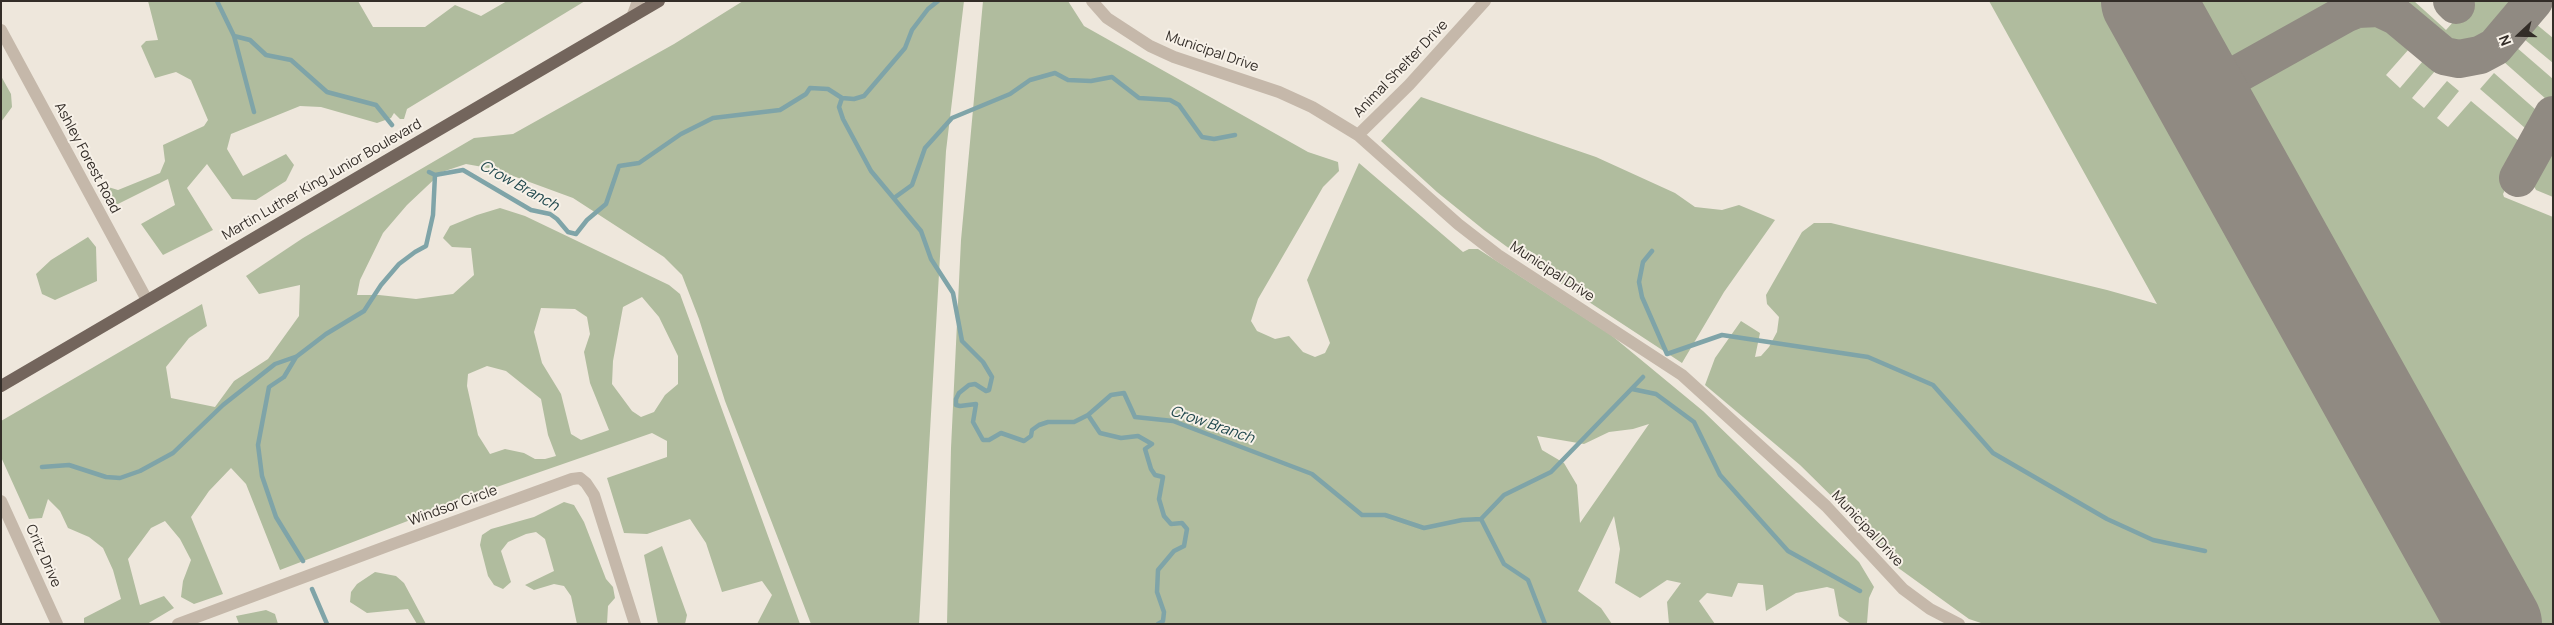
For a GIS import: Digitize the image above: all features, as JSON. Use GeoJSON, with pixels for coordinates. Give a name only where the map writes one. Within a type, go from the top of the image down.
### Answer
{"type":"FeatureCollection","features":[{"type":"Feature","properties":{"kind":"main road","name":"Martin Luther King Junior Boulevard"},"geometry":{"type":"LineString","coordinates":[[1,386],[659,1]]}},
{"type":"Feature","properties":{"kind":"street"},"geometry":{"type":"LineString","coordinates":[[632,17],[638,1]]}},
{"type":"Feature","properties":{"kind":"street","name":"Municipal Drive"},"geometry":{"type":"LineString","coordinates":[[1092,1],[1107,18],[1150,46],[1174,57],[1279,92],[1319,111],[1358,135],[1458,224],[1498,255],[1682,375],[1826,506],[1902,589],[1930,609],[1959,624]]}},
{"type":"Feature","properties":{"kind":"street","name":"Animal Shelter Drive"},"geometry":{"type":"LineString","coordinates":[[1358,135],[1409,85],[1485,1]]}},
{"type":"Feature","properties":{"kind":"street","name":"Ashley Forest Road"},"geometry":{"type":"LineString","coordinates":[[1,30],[147,300]]}},
{"type":"Feature","properties":{"kind":"street","name":"Windsor Circle"},"geometry":{"type":"LineString","coordinates":[[186,622],[393,544],[572,479],[580,478],[594,495],[635,624]]}},
{"type":"Feature","properties":{"kind":"street","name":"Critz Drive"},"geometry":{"type":"LineString","coordinates":[[1,501],[57,624]]}},
{"type":"Feature","properties":{"kind":"green space"},"geometry":{"type":"Polygon","coordinates":[[[148,1],[358,1],[373,27],[425,27],[455,5],[481,16],[507,1],[585,1],[407,109],[404,119],[400,119],[394,113],[391,118],[377,123],[321,107],[300,106],[231,134],[227,149],[243,176],[286,154],[294,165],[286,181],[256,200],[232,199],[207,164],[187,188],[213,230],[163,255],[141,224],[175,205],[168,179],[116,205],[100,195],[108,187],[118,190],[160,173],[165,161],[163,145],[204,126],[208,120],[191,80],[176,72],[155,78],[141,46],[146,41],[158,40],[148,1]]]}},
{"type":"Feature","properties":{"kind":"green space"},"geometry":{"type":"Polygon","coordinates":[[[743,1],[964,1],[946,151],[919,624],[811,624],[725,401],[699,319],[682,275],[664,257],[573,198],[494,169],[466,164],[442,172],[407,205],[383,233],[360,280],[357,295],[416,299],[453,294],[474,275],[471,248],[452,247],[443,238],[450,226],[500,208],[525,216],[669,285],[680,294],[800,624],[757,624],[772,595],[762,581],[722,592],[706,543],[690,519],[647,534],[624,533],[607,478],[667,457],[667,441],[652,433],[491,489],[280,570],[246,484],[231,468],[209,491],[191,517],[223,594],[194,604],[181,597],[183,581],[191,560],[180,539],[165,521],[151,528],[128,559],[140,605],[164,596],[174,608],[147,624],[84,624],[84,618],[121,599],[113,570],[103,548],[89,537],[68,528],[60,511],[48,499],[42,518],[29,519],[1,457],[1,421],[202,304],[207,326],[189,338],[166,367],[171,398],[215,407],[234,381],[268,359],[299,316],[300,285],[259,294],[246,276],[303,238],[474,138],[513,134],[674,44],[743,1]],[[642,297],[623,307],[613,361],[612,384],[632,411],[641,417],[654,412],[665,395],[678,384],[678,356],[659,317],[642,297]],[[541,308],[534,332],[542,363],[561,394],[571,434],[581,440],[609,430],[590,383],[584,352],[590,334],[587,317],[575,309],[541,308]],[[487,366],[468,374],[467,386],[478,435],[490,454],[505,449],[524,453],[535,459],[556,456],[548,435],[541,399],[506,371],[487,366]]]}},
{"type":"Feature","properties":{"kind":"green space"},"geometry":{"type":"Polygon","coordinates":[[[983,1],[1068,1],[1084,26],[1308,152],[1338,162],[1339,171],[1323,187],[1258,299],[1251,321],[1257,331],[1275,339],[1289,336],[1303,352],[1315,357],[1325,353],[1330,343],[1307,280],[1359,163],[1463,252],[1469,249],[1478,249],[1611,335],[1703,411],[1859,562],[1874,587],[1869,598],[1867,623],[1851,624],[1839,616],[1834,589],[1827,587],[1796,593],[1766,611],[1763,585],[1738,583],[1732,597],[1707,593],[1699,601],[1715,624],[1669,624],[1667,602],[1681,583],[1667,580],[1640,598],[1615,583],[1620,549],[1614,516],[1578,591],[1601,608],[1612,624],[947,624],[951,448],[961,240],[983,1]],[[1649,424],[1633,429],[1609,432],[1584,444],[1537,436],[1542,450],[1564,463],[1577,485],[1580,523],[1649,424]]]}},
{"type":"Feature","properties":{"kind":"green space"},"geometry":{"type":"Polygon","coordinates":[[[1989,1],[2337,1],[2354,28],[2365,25],[2378,25],[2393,34],[2409,49],[2386,75],[2400,88],[2423,61],[2435,71],[2412,98],[2424,108],[2447,81],[2459,91],[2437,118],[2448,127],[2471,101],[2526,147],[2503,194],[2504,197],[2553,217],[2553,624],[1984,624],[1969,619],[1897,567],[1864,528],[1800,465],[1705,385],[1715,358],[1741,321],[1760,333],[1755,357],[1761,356],[1769,347],[1777,332],[1779,317],[1767,304],[1766,295],[1802,232],[1814,223],[1831,223],[2107,290],[2157,304],[1989,1]]]}},
{"type":"Feature","properties":{"kind":"green space"},"geometry":{"type":"Polygon","coordinates":[[[2414,1],[2446,30],[2472,1],[2515,1],[2488,32],[2472,42],[2464,43],[2446,38],[2411,8],[2409,2],[2414,1]]]}},
{"type":"Feature","properties":{"kind":"green space"},"geometry":{"type":"Polygon","coordinates":[[[2536,24],[2553,38],[2553,63],[2524,39],[2536,24]]]}},
{"type":"Feature","properties":{"kind":"green space"},"geometry":{"type":"Polygon","coordinates":[[[2516,47],[2553,79],[2553,98],[2546,99],[2504,62],[2516,47]]]}},
{"type":"Feature","properties":{"kind":"green space"},"geometry":{"type":"Polygon","coordinates":[[[2494,73],[2544,117],[2536,130],[2525,128],[2480,89],[2494,73]]]}},
{"type":"Feature","properties":{"kind":"green space"},"geometry":{"type":"Polygon","coordinates":[[[1,76],[11,94],[12,107],[1,122],[1,76]]]}},
{"type":"Feature","properties":{"kind":"green space"},"geometry":{"type":"Polygon","coordinates":[[[1421,97],[1596,157],[1675,193],[1695,207],[1722,210],[1739,205],[1775,220],[1724,292],[1682,363],[1525,260],[1484,230],[1437,192],[1381,141],[1421,97]]]}},
{"type":"Feature","properties":{"kind":"green space"},"geometry":{"type":"Polygon","coordinates":[[[2543,152],[2553,156],[2553,197],[2536,190],[2529,177],[2543,152]]]}},
{"type":"Feature","properties":{"kind":"green space"},"geometry":{"type":"Polygon","coordinates":[[[88,237],[96,247],[97,281],[55,300],[42,294],[36,274],[51,260],[88,237]]]}},
{"type":"Feature","properties":{"kind":"green space"},"geometry":{"type":"Polygon","coordinates":[[[564,502],[574,505],[584,522],[606,579],[613,587],[615,598],[608,606],[607,624],[577,624],[571,596],[564,586],[554,584],[534,590],[525,585],[554,571],[545,539],[536,532],[508,542],[501,551],[511,582],[503,589],[494,585],[488,576],[480,545],[482,535],[491,529],[534,517],[564,502]]]}},
{"type":"Feature","properties":{"kind":"green space"},"geometry":{"type":"Polygon","coordinates":[[[662,546],[687,615],[685,624],[658,624],[644,555],[662,546]]]}},
{"type":"Feature","properties":{"kind":"green space"},"geometry":{"type":"Polygon","coordinates":[[[375,572],[396,576],[404,583],[426,624],[417,624],[408,609],[367,613],[350,602],[351,592],[357,584],[375,572]]]}},
{"type":"Feature","properties":{"kind":"green space"},"geometry":{"type":"Polygon","coordinates":[[[266,610],[275,614],[278,624],[239,624],[236,616],[266,610]]]}},
{"type":"Feature","properties":{"kind":"waterway","name":"Crow Branch"},"geometry":{"type":"LineString","coordinates":[[217,1],[234,36],[250,40],[266,55],[291,60],[327,92],[376,105],[392,125]]}},
{"type":"Feature","properties":{"kind":"waterway"},"geometry":{"type":"LineString","coordinates":[[842,98],[854,99],[864,96],[905,48],[912,30],[928,9],[938,1]]}},
{"type":"Feature","properties":{"kind":"waterway"},"geometry":{"type":"LineString","coordinates":[[234,36],[254,112]]}},
{"type":"Feature","properties":{"kind":"waterway"},"geometry":{"type":"LineString","coordinates":[[894,198],[912,185],[925,148],[952,118],[1010,94],[1030,80],[1055,73],[1068,80],[1091,81],[1112,77],[1139,98],[1170,100],[1179,105],[1202,137],[1214,139],[1235,135]]}},
{"type":"Feature","properties":{"kind":"waterway","name":"Crow Branch"},"geometry":{"type":"LineString","coordinates":[[429,172],[435,175],[463,170],[531,210],[550,214],[568,232],[576,234],[587,220],[606,204],[619,166],[639,163],[681,134],[713,118],[780,110],[806,94],[810,88],[828,89],[842,98],[839,107],[843,119],[871,171],[921,231],[931,259],[953,293],[962,341],[983,362],[992,377],[989,390],[986,391],[975,384],[969,385],[959,393],[956,399],[956,405],[976,404],[973,422],[983,440],[989,440],[1001,433],[1024,441],[1031,436],[1032,430],[1039,425],[1048,422],[1074,422],[1088,415],[1111,395],[1124,393],[1135,417],[1173,421],[1312,474],[1362,515],[1385,515],[1424,528],[1462,520],[1481,519],[1504,564],[1528,580],[1545,624]]}},
{"type":"Feature","properties":{"kind":"waterway"},"geometry":{"type":"LineString","coordinates":[[303,561],[276,517],[262,476],[258,445],[269,387],[284,377],[296,357],[326,334],[364,311],[381,285],[399,264],[426,246],[433,215],[435,175]]}},
{"type":"Feature","properties":{"kind":"waterway"},"geometry":{"type":"LineString","coordinates":[[1652,251],[1643,262],[1639,282],[1642,297],[1667,354],[1722,335],[1868,357],[1933,385],[1993,453],[2107,519],[2153,540],[2205,551]]}},
{"type":"Feature","properties":{"kind":"waterway"},"geometry":{"type":"LineString","coordinates":[[42,467],[69,465],[106,477],[120,478],[140,471],[173,453],[223,405],[275,364],[295,357]]}},
{"type":"Feature","properties":{"kind":"waterway"},"geometry":{"type":"LineString","coordinates":[[1481,519],[1504,495],[1551,472],[1643,377]]}},
{"type":"Feature","properties":{"kind":"waterway"},"geometry":{"type":"LineString","coordinates":[[1632,389],[1656,394],[1694,422],[1720,475],[1788,551],[1860,591]]}},
{"type":"Feature","properties":{"kind":"waterway"},"geometry":{"type":"LineString","coordinates":[[1088,415],[1100,433],[1121,438],[1138,436],[1152,444],[1145,449],[1151,469],[1155,475],[1163,477],[1159,499],[1164,516],[1171,524],[1182,523],[1187,529],[1184,546],[1174,551],[1158,570],[1157,592],[1164,612],[1163,621],[1158,624]]}},
{"type":"Feature","properties":{"kind":"waterway"},"geometry":{"type":"LineString","coordinates":[[312,589],[327,624]]}},
{"type":"Feature","properties":{"kind":"taxiway"},"geometry":{"type":"LineString","coordinates":[[2452,1],[2456,5]]}},
{"type":"Feature","properties":{"kind":"taxiway"},"geometry":{"type":"LineString","coordinates":[[2200,95],[2357,9],[2379,8],[2396,16],[2444,56],[2459,59],[2480,55],[2495,47],[2534,1]]}},
{"type":"Feature","properties":{"kind":"taxiway"},"geometry":{"type":"LineString","coordinates":[[2518,178],[2553,115]]}},
{"type":"Feature","properties":{"kind":"runway"},"geometry":{"type":"LineString","coordinates":[[2148,1],[2495,624]]}}]}
